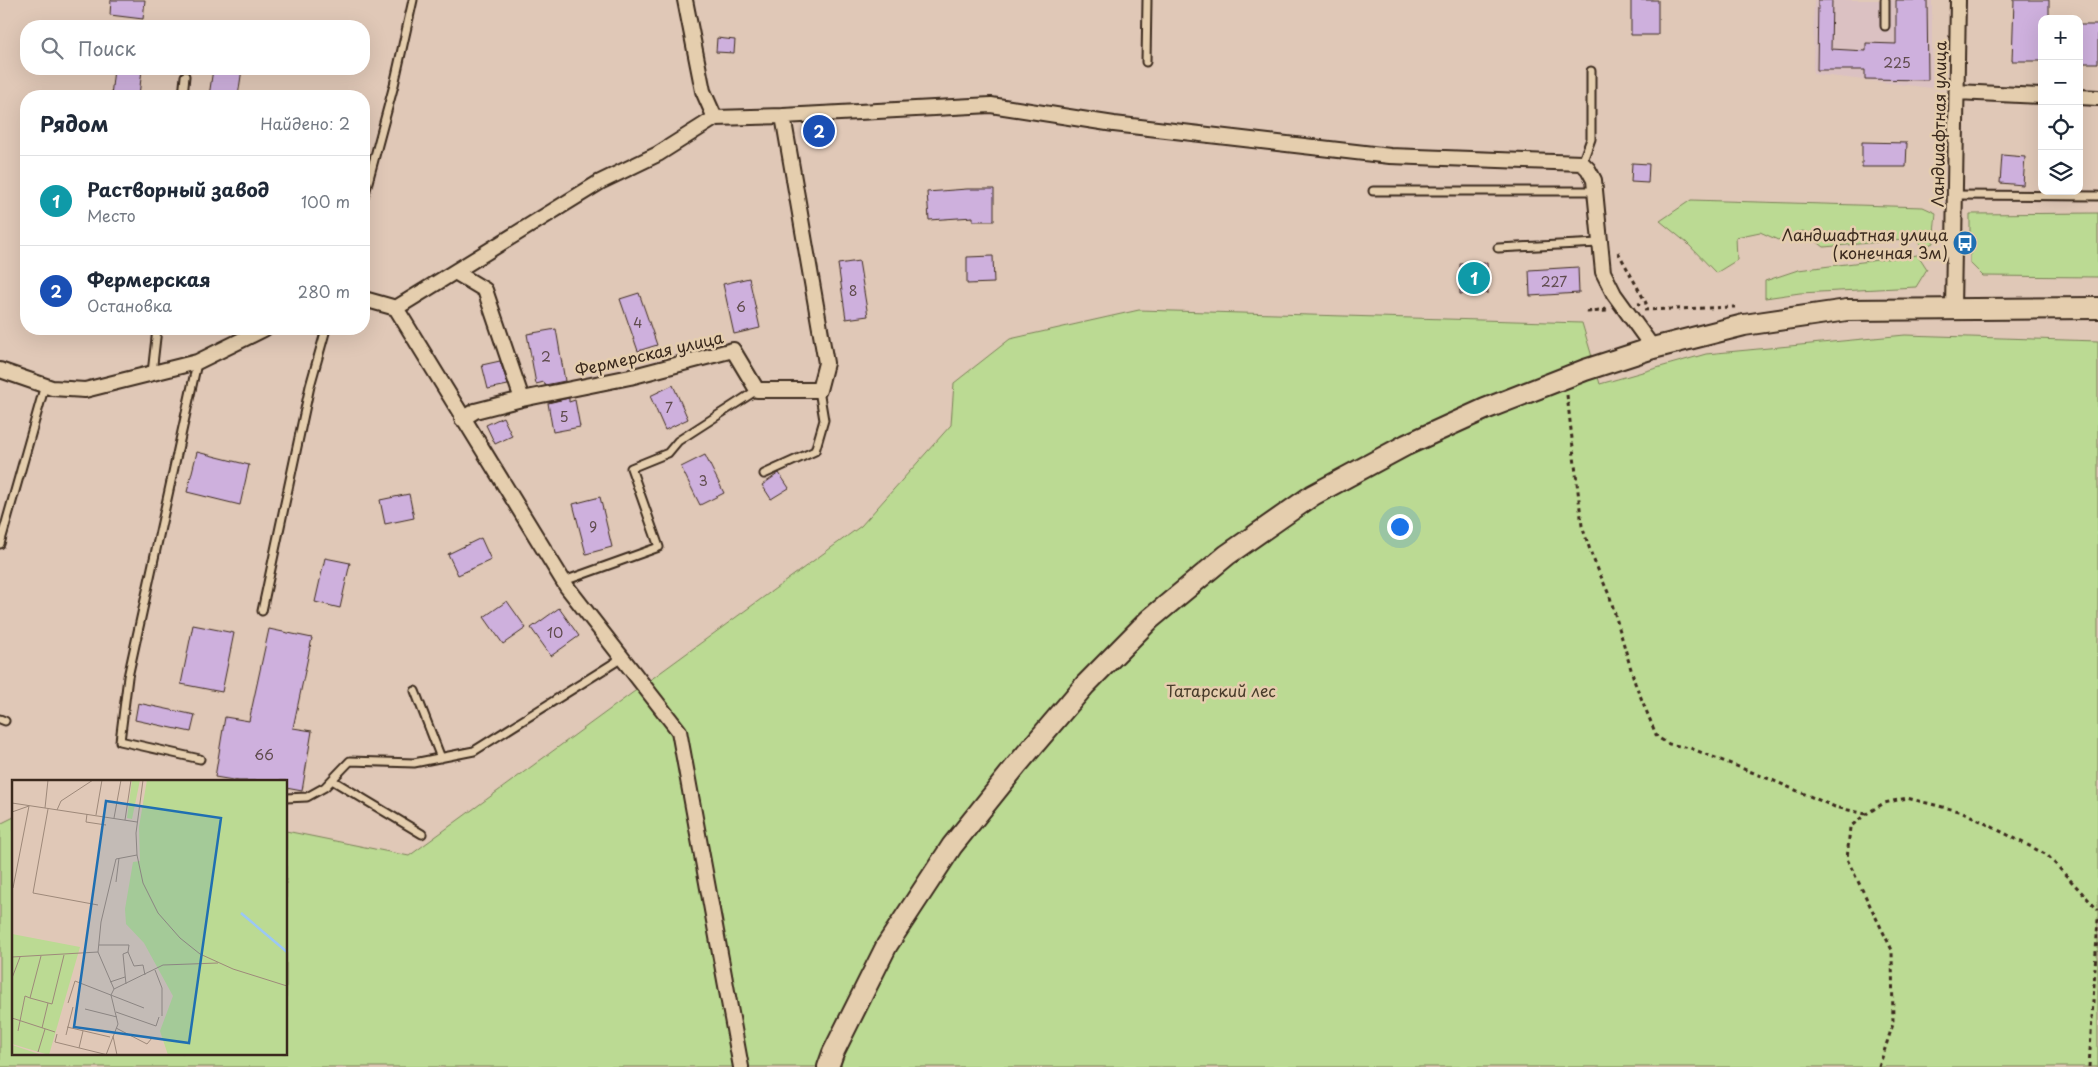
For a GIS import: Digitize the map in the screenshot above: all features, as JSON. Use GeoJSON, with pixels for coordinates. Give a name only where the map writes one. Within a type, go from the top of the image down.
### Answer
{"type":"FeatureCollection","features":[{"type":"Feature","properties":{"kind":"main road"},"geometry":{"type":"LineString","coordinates":[[828,1067],[833,1053],[887,945],[952,846],[1016,766],[1085,685],[1150,619],[1227,555],[1313,495],[1406,445],[1485,408],[1564,378],[1653,348],[1744,325],[1847,310],[2098,308]]}},
{"type":"Feature","properties":{"kind":"street"},"geometry":{"type":"LineString","coordinates":[[685,0],[703,91],[715,118]]}},
{"type":"Feature","properties":{"kind":"street","name":"Ландшафтная улица"},"geometry":{"type":"LineString","coordinates":[[1953,308],[1958,0]]}},
{"type":"Feature","properties":{"kind":"street"},"geometry":{"type":"LineString","coordinates":[[1957,92],[2038,96]]}},
{"type":"Feature","properties":{"kind":"street"},"geometry":{"type":"LineString","coordinates":[[2083,97],[2098,98]]}},
{"type":"Feature","properties":{"kind":"street"},"geometry":{"type":"LineString","coordinates":[[396,308],[600,182],[658,154],[715,118],[990,105],[1114,124],[1390,156],[1582,164],[1588,169],[1594,180],[1603,272],[1614,294],[1653,348]]}},
{"type":"Feature","properties":{"kind":"street"},"geometry":{"type":"LineString","coordinates":[[757,390],[819,390],[826,363],[783,116]]}},
{"type":"Feature","properties":{"kind":"street"},"geometry":{"type":"LineString","coordinates":[[456,272],[485,290],[522,399]]}},
{"type":"Feature","properties":{"kind":"street"},"geometry":{"type":"LineString","coordinates":[[370,301],[396,308],[462,419],[564,581],[679,731],[741,1067]]}},
{"type":"Feature","properties":{"kind":"street"},"geometry":{"type":"LineString","coordinates":[[0,370],[52,388],[85,390],[197,362],[252,335]]}},
{"type":"Feature","properties":{"kind":"street","name":"Фермерская улица"},"geometry":{"type":"LineString","coordinates":[[462,419],[475,411],[522,399],[630,377],[733,350],[757,390]]}},
{"type":"Feature","properties":{"kind":"lane"},"geometry":{"type":"LineString","coordinates":[[370,175],[394,85],[413,0]]}},
{"type":"Feature","properties":{"kind":"lane"},"geometry":{"type":"LineString","coordinates":[[1146,62],[1147,0]]}},
{"type":"Feature","properties":{"kind":"lane"},"geometry":{"type":"LineString","coordinates":[[1885,0],[1885,26]]}},
{"type":"Feature","properties":{"kind":"lane"},"geometry":{"type":"LineString","coordinates":[[1582,164],[1591,139],[1591,70]]}},
{"type":"Feature","properties":{"kind":"lane"},"geometry":{"type":"LineString","coordinates":[[184,90],[185,76]]}},
{"type":"Feature","properties":{"kind":"lane"},"geometry":{"type":"LineString","coordinates":[[1373,191],[1596,191]]}},
{"type":"Feature","properties":{"kind":"lane"},"geometry":{"type":"LineString","coordinates":[[1954,195],[2098,196]]}},
{"type":"Feature","properties":{"kind":"lane"},"geometry":{"type":"LineString","coordinates":[[1498,248],[1599,243]]}},
{"type":"Feature","properties":{"kind":"lane"},"geometry":{"type":"LineString","coordinates":[[152,373],[156,335]]}},
{"type":"Feature","properties":{"kind":"lane"},"geometry":{"type":"LineString","coordinates":[[262,610],[310,386],[324,335]]}},
{"type":"Feature","properties":{"kind":"lane"},"geometry":{"type":"LineString","coordinates":[[197,362],[128,678],[120,741],[200,759]]}},
{"type":"Feature","properties":{"kind":"lane"},"geometry":{"type":"LineString","coordinates":[[0,544],[45,385]]}},
{"type":"Feature","properties":{"kind":"lane"},"geometry":{"type":"LineString","coordinates":[[564,581],[659,547],[632,468],[668,453],[678,441],[757,390]]}},
{"type":"Feature","properties":{"kind":"lane"},"geometry":{"type":"LineString","coordinates":[[764,474],[815,451],[824,420],[819,390]]}},
{"type":"Feature","properties":{"kind":"lane"},"geometry":{"type":"LineString","coordinates":[[288,798],[306,797],[325,787],[350,761],[414,763],[474,751],[622,658]]}},
{"type":"Feature","properties":{"kind":"lane"},"geometry":{"type":"LineString","coordinates":[[415,691],[441,758]]}},
{"type":"Feature","properties":{"kind":"lane"},"geometry":{"type":"LineString","coordinates":[[332,780],[422,834]]}},
{"type":"Feature","properties":{"kind":"path"},"geometry":{"type":"LineString","coordinates":[[1617,247],[1618,256],[1646,303],[1637,304]]}},
{"type":"Feature","properties":{"kind":"path"},"geometry":{"type":"LineString","coordinates":[[1634,310],[1742,307]]}},
{"type":"Feature","properties":{"kind":"path"},"geometry":{"type":"LineString","coordinates":[[1613,309],[1586,312],[1613,309]]}},
{"type":"Feature","properties":{"kind":"path"},"geometry":{"type":"LineString","coordinates":[[1564,378],[1582,526],[1592,556],[1610,597],[1638,689],[1657,737],[1669,744],[1690,748],[1835,807],[1866,814]]}},
{"type":"Feature","properties":{"kind":"path"},"geometry":{"type":"LineString","coordinates":[[1879,1067],[1893,1024],[1892,950],[1847,859],[1850,828],[1866,814],[1884,803],[1907,798],[1962,812],[2047,855],[2098,910]]}},
{"type":"Feature","properties":{"kind":"path"},"geometry":{"type":"LineString","coordinates":[[2089,1067],[2098,919]]}},
{"type":"Feature","properties":{"kind":"shaded area"},"geometry":{"type":"Polygon","coordinates":[[[1814,0],[1932,0],[1932,88],[1813,74],[1814,0]]]}},
{"type":"Feature","properties":{"kind":"green space"},"geometry":{"type":"Polygon","coordinates":[[[1691,200],[1923,207],[1936,213],[1933,243],[1924,247],[1915,239],[1824,247],[1803,231],[1778,240],[1760,232],[1736,237],[1737,260],[1716,273],[1687,243],[1660,221],[1691,200]]]}},
{"type":"Feature","properties":{"kind":"green space"},"geometry":{"type":"Polygon","coordinates":[[[2098,213],[2098,277],[1983,276],[1970,263],[1970,214],[2098,213]]]}},
{"type":"Feature","properties":{"kind":"green space"},"geometry":{"type":"Polygon","coordinates":[[[1918,255],[1927,269],[1916,287],[1800,293],[1765,298],[1765,281],[1798,270],[1918,255]]]}},
{"type":"Feature","properties":{"kind":"green space","name":"Татарский лес"},"geometry":{"type":"Polygon","coordinates":[[[1139,310],[1582,323],[1600,384],[1706,354],[1905,335],[2098,341],[2098,1067],[0,1067],[0,824],[12,818],[12,1054],[288,1054],[288,831],[409,856],[861,526],[951,425],[954,383],[1010,339],[1139,310]]]}},
{"type":"Feature","properties":{"kind":"building"},"geometry":{"type":"Polygon","coordinates":[[[111,0],[145,0],[143,19],[110,15],[111,0]]]}},
{"type":"Feature","properties":{"kind":"building"},"geometry":{"type":"Polygon","coordinates":[[[1631,0],[1658,0],[1658,35],[1631,35],[1631,0]]]}},
{"type":"Feature","properties":{"kind":"building"},"geometry":{"type":"Polygon","coordinates":[[[1818,0],[1832,0],[1831,49],[1866,51],[1866,43],[1896,44],[1896,0],[1927,0],[1928,80],[1865,79],[1865,70],[1817,70],[1818,0]]]}},
{"type":"Feature","properties":{"kind":"building"},"geometry":{"type":"Polygon","coordinates":[[[2014,0],[2049,0],[2049,15],[2038,15],[2038,61],[2012,61],[2014,0]]]}},
{"type":"Feature","properties":{"kind":"building"},"geometry":{"type":"Polygon","coordinates":[[[2083,25],[2098,25],[2098,63],[2083,63],[2083,25]]]}},
{"type":"Feature","properties":{"kind":"building"},"geometry":{"type":"Polygon","coordinates":[[[717,38],[735,40],[734,53],[716,52],[717,38]]]}},
{"type":"Feature","properties":{"kind":"building"},"geometry":{"type":"Polygon","coordinates":[[[113,75],[141,75],[140,90],[112,90],[113,75]]]}},
{"type":"Feature","properties":{"kind":"building"},"geometry":{"type":"Polygon","coordinates":[[[212,75],[241,75],[239,90],[210,90],[212,75]]]}},
{"type":"Feature","properties":{"kind":"building"},"geometry":{"type":"Polygon","coordinates":[[[1862,142],[1907,143],[1906,167],[1862,167],[1862,142]]]}},
{"type":"Feature","properties":{"kind":"building"},"geometry":{"type":"Polygon","coordinates":[[[2002,155],[2025,157],[2023,185],[2000,183],[2002,155]]]}},
{"type":"Feature","properties":{"kind":"building"},"geometry":{"type":"Polygon","coordinates":[[[1632,163],[1649,164],[1648,183],[1631,182],[1632,163]]]}},
{"type":"Feature","properties":{"kind":"building"},"geometry":{"type":"Polygon","coordinates":[[[994,189],[994,221],[973,221],[973,217],[929,220],[927,192],[994,189]]]}},
{"type":"Feature","properties":{"kind":"building"},"geometry":{"type":"Polygon","coordinates":[[[993,256],[994,283],[967,284],[967,257],[993,256]]]}},
{"type":"Feature","properties":{"kind":"building"},"geometry":{"type":"Polygon","coordinates":[[[859,261],[868,316],[846,319],[838,264],[859,261]]]}},
{"type":"Feature","properties":{"kind":"building"},"geometry":{"type":"Polygon","coordinates":[[[1487,263],[1488,293],[1460,294],[1460,264],[1487,263]]]}},
{"type":"Feature","properties":{"kind":"building"},"geometry":{"type":"Polygon","coordinates":[[[1578,267],[1579,293],[1530,296],[1529,270],[1578,267]]]}},
{"type":"Feature","properties":{"kind":"building"},"geometry":{"type":"Polygon","coordinates":[[[749,278],[760,328],[734,334],[723,284],[749,278]]]}},
{"type":"Feature","properties":{"kind":"building"},"geometry":{"type":"Polygon","coordinates":[[[639,293],[657,345],[638,351],[620,299],[639,293]]]}},
{"type":"Feature","properties":{"kind":"building"},"geometry":{"type":"Polygon","coordinates":[[[556,329],[565,381],[545,385],[544,382],[536,384],[527,334],[556,329]]]}},
{"type":"Feature","properties":{"kind":"building"},"geometry":{"type":"Polygon","coordinates":[[[500,361],[508,385],[488,389],[482,365],[500,361]]]}},
{"type":"Feature","properties":{"kind":"building"},"geometry":{"type":"Polygon","coordinates":[[[673,385],[688,419],[665,430],[650,396],[673,385]]]}},
{"type":"Feature","properties":{"kind":"building"},"geometry":{"type":"Polygon","coordinates":[[[569,398],[569,402],[575,400],[580,427],[553,432],[548,403],[569,398]]]}},
{"type":"Feature","properties":{"kind":"building"},"geometry":{"type":"Polygon","coordinates":[[[503,417],[512,436],[495,444],[486,425],[503,417]]]}},
{"type":"Feature","properties":{"kind":"building"},"geometry":{"type":"Polygon","coordinates":[[[197,452],[249,465],[240,505],[187,492],[197,452]]]}},
{"type":"Feature","properties":{"kind":"building"},"geometry":{"type":"Polygon","coordinates":[[[705,455],[724,493],[700,505],[681,467],[705,455]]]}},
{"type":"Feature","properties":{"kind":"building"},"geometry":{"type":"Polygon","coordinates":[[[779,473],[789,488],[771,499],[762,485],[779,473]]]}},
{"type":"Feature","properties":{"kind":"building"},"geometry":{"type":"Polygon","coordinates":[[[409,494],[414,518],[385,524],[380,500],[409,494]]]}},
{"type":"Feature","properties":{"kind":"building"},"geometry":{"type":"Polygon","coordinates":[[[600,497],[612,547],[586,554],[573,504],[600,497]]]}},
{"type":"Feature","properties":{"kind":"building"},"geometry":{"type":"Polygon","coordinates":[[[481,538],[491,560],[458,575],[448,554],[481,538]]]}},
{"type":"Feature","properties":{"kind":"building"},"geometry":{"type":"Polygon","coordinates":[[[325,558],[350,563],[340,608],[315,602],[325,558]]]}},
{"type":"Feature","properties":{"kind":"building"},"geometry":{"type":"Polygon","coordinates":[[[507,601],[526,628],[503,644],[484,617],[507,601]]]}},
{"type":"Feature","properties":{"kind":"building"},"geometry":{"type":"Polygon","coordinates":[[[559,608],[579,636],[551,656],[531,628],[559,608]]]}},
{"type":"Feature","properties":{"kind":"building"},"geometry":{"type":"Polygon","coordinates":[[[193,625],[234,633],[222,692],[181,684],[193,625]]]}},
{"type":"Feature","properties":{"kind":"building"},"geometry":{"type":"Polygon","coordinates":[[[269,629],[312,638],[293,728],[312,731],[302,791],[288,788],[288,780],[233,780],[215,777],[225,717],[249,721],[269,629]]]}},
{"type":"Feature","properties":{"kind":"building"},"geometry":{"type":"Polygon","coordinates":[[[138,703],[195,715],[191,732],[135,720],[138,703]]]}},
{"type":"Feature","properties":{"kind":"place","name":"Фермерская"},"geometry":{"type":"Point","coordinates":[819,131]}},
{"type":"Feature","properties":{"kind":"place","name":"Ландшафтная улица (конечная 3м)"},"geometry":{"type":"Point","coordinates":[1965,243]}},
{"type":"Feature","properties":{"kind":"place","name":"Растворный завод"},"geometry":{"type":"Point","coordinates":[1474,278]}}]}
